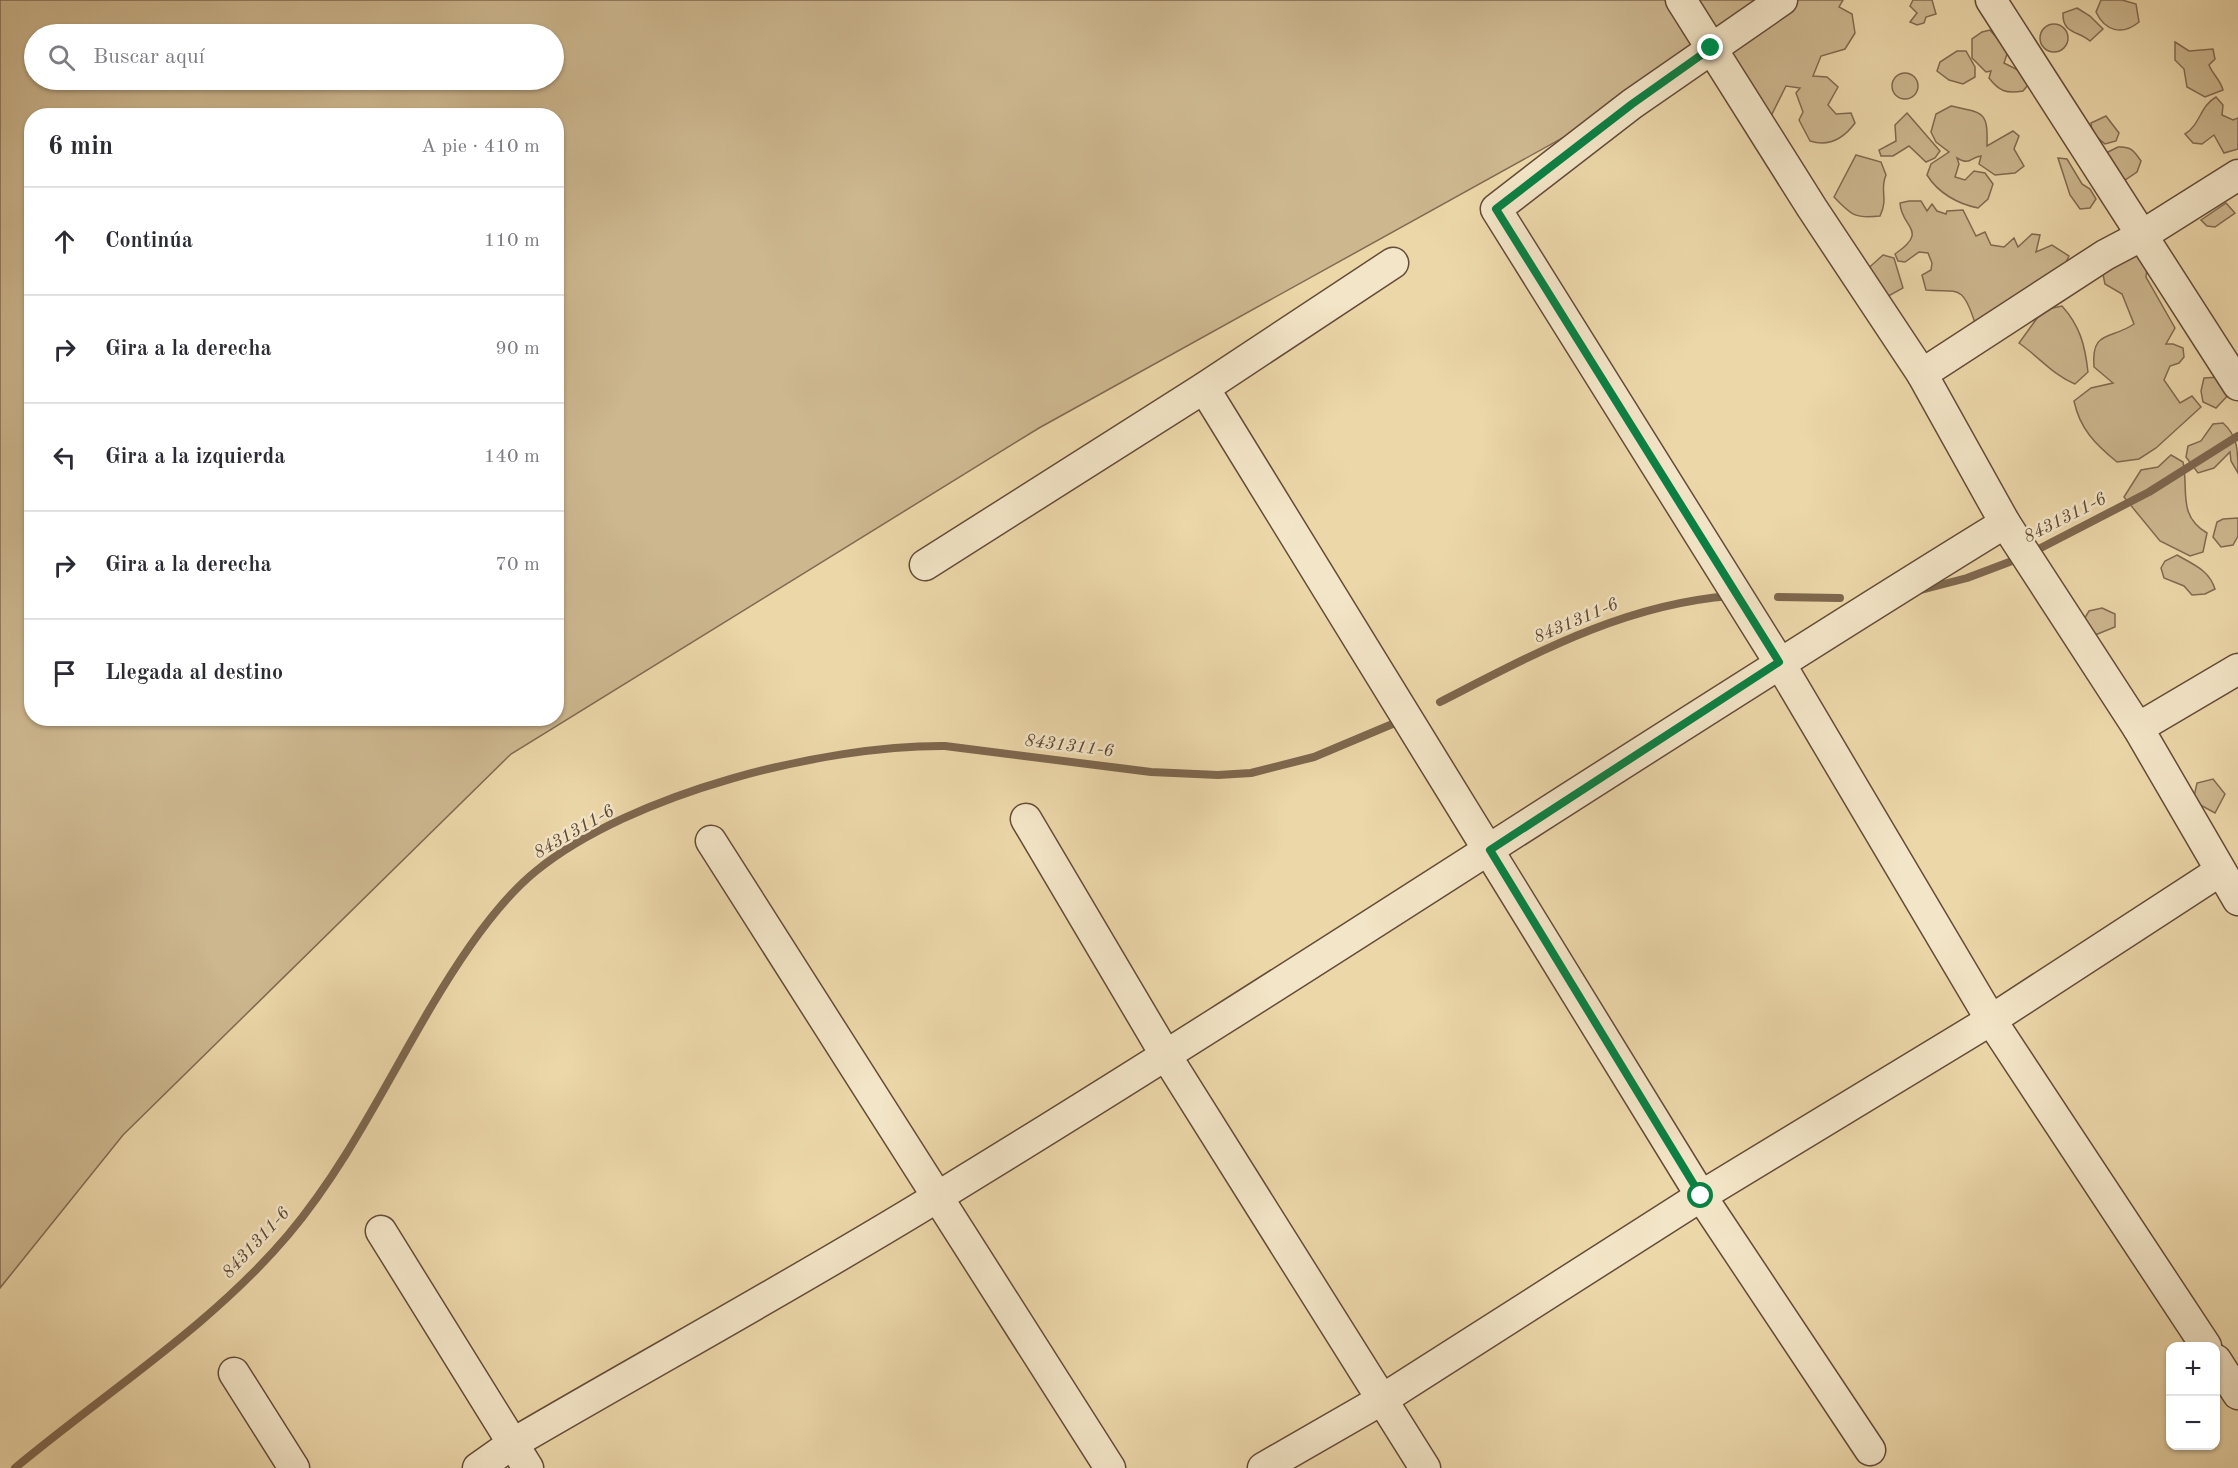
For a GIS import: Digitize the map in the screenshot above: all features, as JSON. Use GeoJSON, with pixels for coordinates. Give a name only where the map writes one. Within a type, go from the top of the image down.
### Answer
{"type":"FeatureCollection","features":[{"type":"Feature","properties":{"kind":"street"},"geometry":{"type":"LineString","coordinates":[[1681,0],[1922,374],[2005,523],[2138,728],[2238,900]]}},
{"type":"Feature","properties":{"kind":"street"},"geometry":{"type":"LineString","coordinates":[[1782,0],[1632,104],[1496,209],[1779,662],[1990,1020],[2203,1342]]}},
{"type":"Feature","properties":{"kind":"street"},"geometry":{"type":"LineString","coordinates":[[1991,0],[2238,385]]}},
{"type":"Feature","properties":{"kind":"street"},"geometry":{"type":"LineString","coordinates":[[1922,374],[2104,255],[2141,236],[2238,175]]}},
{"type":"Feature","properties":{"kind":"street"},"geometry":{"type":"LineString","coordinates":[[926,564],[1204,388],[1393,263]]}},
{"type":"Feature","properties":{"kind":"street"},"geometry":{"type":"LineString","coordinates":[[1204,388],[1701,1196],[1870,1450]]}},
{"type":"Feature","properties":{"kind":"street"},"geometry":{"type":"LineString","coordinates":[[478,1468],[520,1456],[937,1198],[1490,850],[1779,662],[2005,523]]}},
{"type":"Feature","properties":{"kind":"street"},"geometry":{"type":"LineString","coordinates":[[2138,728],[2238,669]]}},
{"type":"Feature","properties":{"kind":"street"},"geometry":{"type":"LineString","coordinates":[[1026,819],[1165,1054],[1425,1468]]}},
{"type":"Feature","properties":{"kind":"street"},"geometry":{"type":"LineString","coordinates":[[711,841],[1110,1468]]}},
{"type":"Feature","properties":{"kind":"street"},"geometry":{"type":"LineString","coordinates":[[1263,1468],[1383,1399],[1701,1196],[1990,1020],[2220,871]]}},
{"type":"Feature","properties":{"kind":"street"},"geometry":{"type":"LineString","coordinates":[[381,1231],[520,1456]]}},
{"type":"Feature","properties":{"kind":"street"},"geometry":{"type":"LineString","coordinates":[[2220,1366],[2238,1394]]}},
{"type":"Feature","properties":{"kind":"street"},"geometry":{"type":"LineString","coordinates":[[234,1373],[294,1468]]}},
{"type":"Feature","properties":{"kind":"shaded area"},"geometry":{"type":"Polygon","coordinates":[[[0,0],[1843,0],[1839,7],[1852,14],[1855,33],[1845,49],[1821,56],[1813,76],[1827,77],[1838,87],[1828,105],[1836,114],[1851,113],[1855,123],[1836,140],[1824,143],[1810,141],[1799,120],[1803,112],[1796,93],[1800,88],[1786,86],[1768,122],[1723,49],[1039,428],[564,721],[564,108],[24,108],[24,726],[556,726],[511,754],[123,1135],[0,1288],[0,0]]]}},
{"type":"Feature","properties":{"kind":"shaded area"},"geometry":{"type":"Polygon","coordinates":[[[1913,0],[1932,0],[1936,14],[1926,17],[1924,23],[1917,25],[1910,22],[1917,13],[1910,6],[1913,0]]]}},
{"type":"Feature","properties":{"kind":"shaded area"},"geometry":{"type":"Polygon","coordinates":[[[2101,0],[2122,0],[2136,4],[2139,22],[2120,30],[2109,27],[2104,24],[2096,12],[2101,0]]]}},
{"type":"Feature","properties":{"kind":"shaded area"},"geometry":{"type":"Polygon","coordinates":[[[2077,8],[2090,16],[2103,29],[2090,41],[2068,28],[2063,20],[2063,13],[2077,8]]]}},
{"type":"Feature","properties":{"kind":"shaded area"},"geometry":{"type":"Polygon","coordinates":[[[2054,24],[2064,28],[2068,38],[2064,48],[2054,52],[2044,48],[2040,38],[2044,28],[2054,24]]]}},
{"type":"Feature","properties":{"kind":"shaded area"},"geometry":{"type":"Polygon","coordinates":[[[1990,30],[2008,51],[2004,63],[2022,72],[2028,85],[2023,91],[2007,92],[2000,89],[1989,78],[1991,71],[1986,72],[1972,58],[1972,39],[1990,30]]]}},
{"type":"Feature","properties":{"kind":"shaded area"},"geometry":{"type":"Polygon","coordinates":[[[2175,42],[2189,51],[2213,49],[2215,59],[2209,65],[2223,90],[2205,97],[2187,87],[2184,69],[2175,60],[2175,42]]]}},
{"type":"Feature","properties":{"kind":"shaded area"},"geometry":{"type":"Polygon","coordinates":[[[1957,51],[1966,51],[1975,67],[1975,77],[1963,84],[1949,80],[1937,71],[1940,62],[1957,51]]]}},
{"type":"Feature","properties":{"kind":"shaded area"},"geometry":{"type":"Polygon","coordinates":[[[1905,73],[1914,77],[1918,86],[1914,95],[1905,99],[1896,95],[1892,86],[1896,77],[1905,73]]]}},
{"type":"Feature","properties":{"kind":"shaded area"},"geometry":{"type":"Polygon","coordinates":[[[2216,97],[2223,105],[2222,115],[2233,120],[2238,118],[2238,149],[2224,153],[2214,135],[2202,144],[2193,143],[2185,134],[2216,97]]]}},
{"type":"Feature","properties":{"kind":"shaded area"},"geometry":{"type":"Polygon","coordinates":[[[1951,106],[1971,110],[1982,116],[1986,126],[1987,146],[2013,131],[2019,136],[2014,149],[2024,166],[2015,173],[1995,175],[1979,164],[1981,156],[1968,161],[1957,158],[1959,164],[1955,177],[1965,180],[1974,171],[1985,173],[1993,184],[1988,199],[1978,208],[1949,197],[1927,175],[1931,164],[1949,152],[1936,142],[1931,132],[1936,114],[1951,106]]]}},
{"type":"Feature","properties":{"kind":"shaded area"},"geometry":{"type":"Polygon","coordinates":[[[1907,113],[1940,151],[1935,158],[1926,162],[1909,146],[1893,156],[1881,156],[1879,150],[1896,141],[1895,125],[1907,113]]]}},
{"type":"Feature","properties":{"kind":"shaded area"},"geometry":{"type":"Polygon","coordinates":[[[2106,116],[2119,133],[2116,141],[2105,144],[2092,133],[2091,123],[2106,116]]]}},
{"type":"Feature","properties":{"kind":"shaded area"},"geometry":{"type":"Polygon","coordinates":[[[2118,147],[2132,150],[2141,161],[2137,172],[2125,180],[2110,165],[2108,152],[2118,147]]]}},
{"type":"Feature","properties":{"kind":"shaded area"},"geometry":{"type":"Polygon","coordinates":[[[1856,155],[1881,162],[1886,175],[1883,185],[1884,204],[1880,216],[1865,217],[1854,214],[1834,197],[1856,155]]]}},
{"type":"Feature","properties":{"kind":"shaded area"},"geometry":{"type":"Polygon","coordinates":[[[2058,158],[2067,159],[2082,184],[2090,189],[2096,199],[2090,208],[2080,209],[2070,195],[2058,158]]]}},
{"type":"Feature","properties":{"kind":"shaded area"},"geometry":{"type":"Polygon","coordinates":[[[1921,201],[1927,211],[1932,204],[1937,211],[1946,214],[1947,211],[1963,210],[1976,236],[1985,232],[1991,245],[2004,247],[2014,238],[2018,247],[2032,234],[2040,235],[2036,252],[2052,245],[2069,256],[2063,269],[1975,323],[1962,295],[1952,291],[1926,290],[1922,275],[1931,270],[1932,263],[1928,253],[1919,252],[1905,262],[1898,261],[1895,254],[1911,239],[1912,234],[1900,203],[1921,201]]]}},
{"type":"Feature","properties":{"kind":"shaded area"},"geometry":{"type":"Polygon","coordinates":[[[2226,203],[2235,213],[2215,227],[2207,226],[2201,220],[2226,203]]]}},
{"type":"Feature","properties":{"kind":"shaded area"},"geometry":{"type":"Polygon","coordinates":[[[1883,255],[1894,258],[1903,288],[1883,299],[1863,273],[1883,255]]]}},
{"type":"Feature","properties":{"kind":"shaded area"},"geometry":{"type":"Polygon","coordinates":[[[2136,255],[2147,269],[2146,277],[2175,328],[2166,344],[2183,348],[2184,357],[2179,363],[2170,366],[2164,380],[2180,403],[2192,396],[2201,407],[2156,448],[2139,459],[2117,462],[2084,428],[2074,401],[2091,388],[2113,383],[2094,367],[2096,346],[2104,337],[2134,324],[2122,294],[2105,284],[2101,265],[2136,255]]]}},
{"type":"Feature","properties":{"kind":"shaded area"},"geometry":{"type":"Polygon","coordinates":[[[2062,306],[2077,329],[2087,362],[2088,372],[2075,384],[2053,371],[2019,343],[2043,310],[2062,306]]]}},
{"type":"Feature","properties":{"kind":"shaded area"},"geometry":{"type":"Polygon","coordinates":[[[2221,377],[2232,391],[2216,408],[2203,402],[2201,391],[2204,378],[2221,377]]]}},
{"type":"Feature","properties":{"kind":"shaded area"},"geometry":{"type":"Polygon","coordinates":[[[2223,423],[2232,433],[2236,445],[2238,473],[2231,461],[2230,452],[2214,468],[2198,473],[2186,457],[2188,446],[2201,441],[2213,424],[2223,423]]]}},
{"type":"Feature","properties":{"kind":"shaded area"},"geometry":{"type":"Polygon","coordinates":[[[2171,455],[2183,462],[2186,501],[2191,518],[2207,533],[2203,552],[2190,556],[2160,541],[2124,497],[2141,470],[2158,467],[2171,455]]]}},
{"type":"Feature","properties":{"kind":"shaded area"},"geometry":{"type":"Polygon","coordinates":[[[2238,518],[2238,536],[2233,545],[2221,547],[2213,537],[2217,522],[2223,519],[2238,518]]]}},
{"type":"Feature","properties":{"kind":"shaded area"},"geometry":{"type":"Polygon","coordinates":[[[2177,555],[2205,573],[2215,589],[2205,594],[2192,595],[2184,586],[2164,578],[2161,568],[2165,561],[2177,555]]]}},
{"type":"Feature","properties":{"kind":"shaded area"},"geometry":{"type":"Polygon","coordinates":[[[2102,608],[2115,614],[2115,627],[2095,635],[2083,621],[2089,611],[2102,608]]]}},
{"type":"Feature","properties":{"kind":"shaded area"},"geometry":{"type":"Polygon","coordinates":[[[2213,779],[2225,794],[2215,813],[2193,801],[2197,783],[2213,779]]]}},
{"type":"Feature","properties":{"kind":"waterway","name":"8431311-6"},"geometry":{"type":"LineString","coordinates":[[2031,553],[2149,492],[2238,436]]}},
{"type":"Feature","properties":{"kind":"waterway","name":"8431311-6"},"geometry":{"type":"LineString","coordinates":[[1917,591],[1967,578],[2020,558]]}},
{"type":"Feature","properties":{"kind":"waterway","name":"8431311-6"},"geometry":{"type":"LineString","coordinates":[[1440,702],[1545,649],[1617,620],[1654,609],[1731,596]]}},
{"type":"Feature","properties":{"kind":"waterway","name":"8431311-6"},"geometry":{"type":"LineString","coordinates":[[1778,597],[1840,598]]}},
{"type":"Feature","properties":{"kind":"waterway","name":"8431311-6"},"geometry":{"type":"LineString","coordinates":[[15,1468],[192,1329],[258,1268],[288,1235],[339,1166],[425,1018],[477,936],[500,906],[526,879],[576,843],[623,818],[675,797],[731,779],[843,754],[896,748],[945,746],[1151,772],[1218,775],[1251,773],[1314,757],[1402,720]]}},
{"type":"Feature","properties":{"kind":"route"},"geometry":{"type":"LineString","coordinates":[[1701,1196],[1490,850],[1779,662],[1496,209],[1632,104],[1711,48]]}}]}
